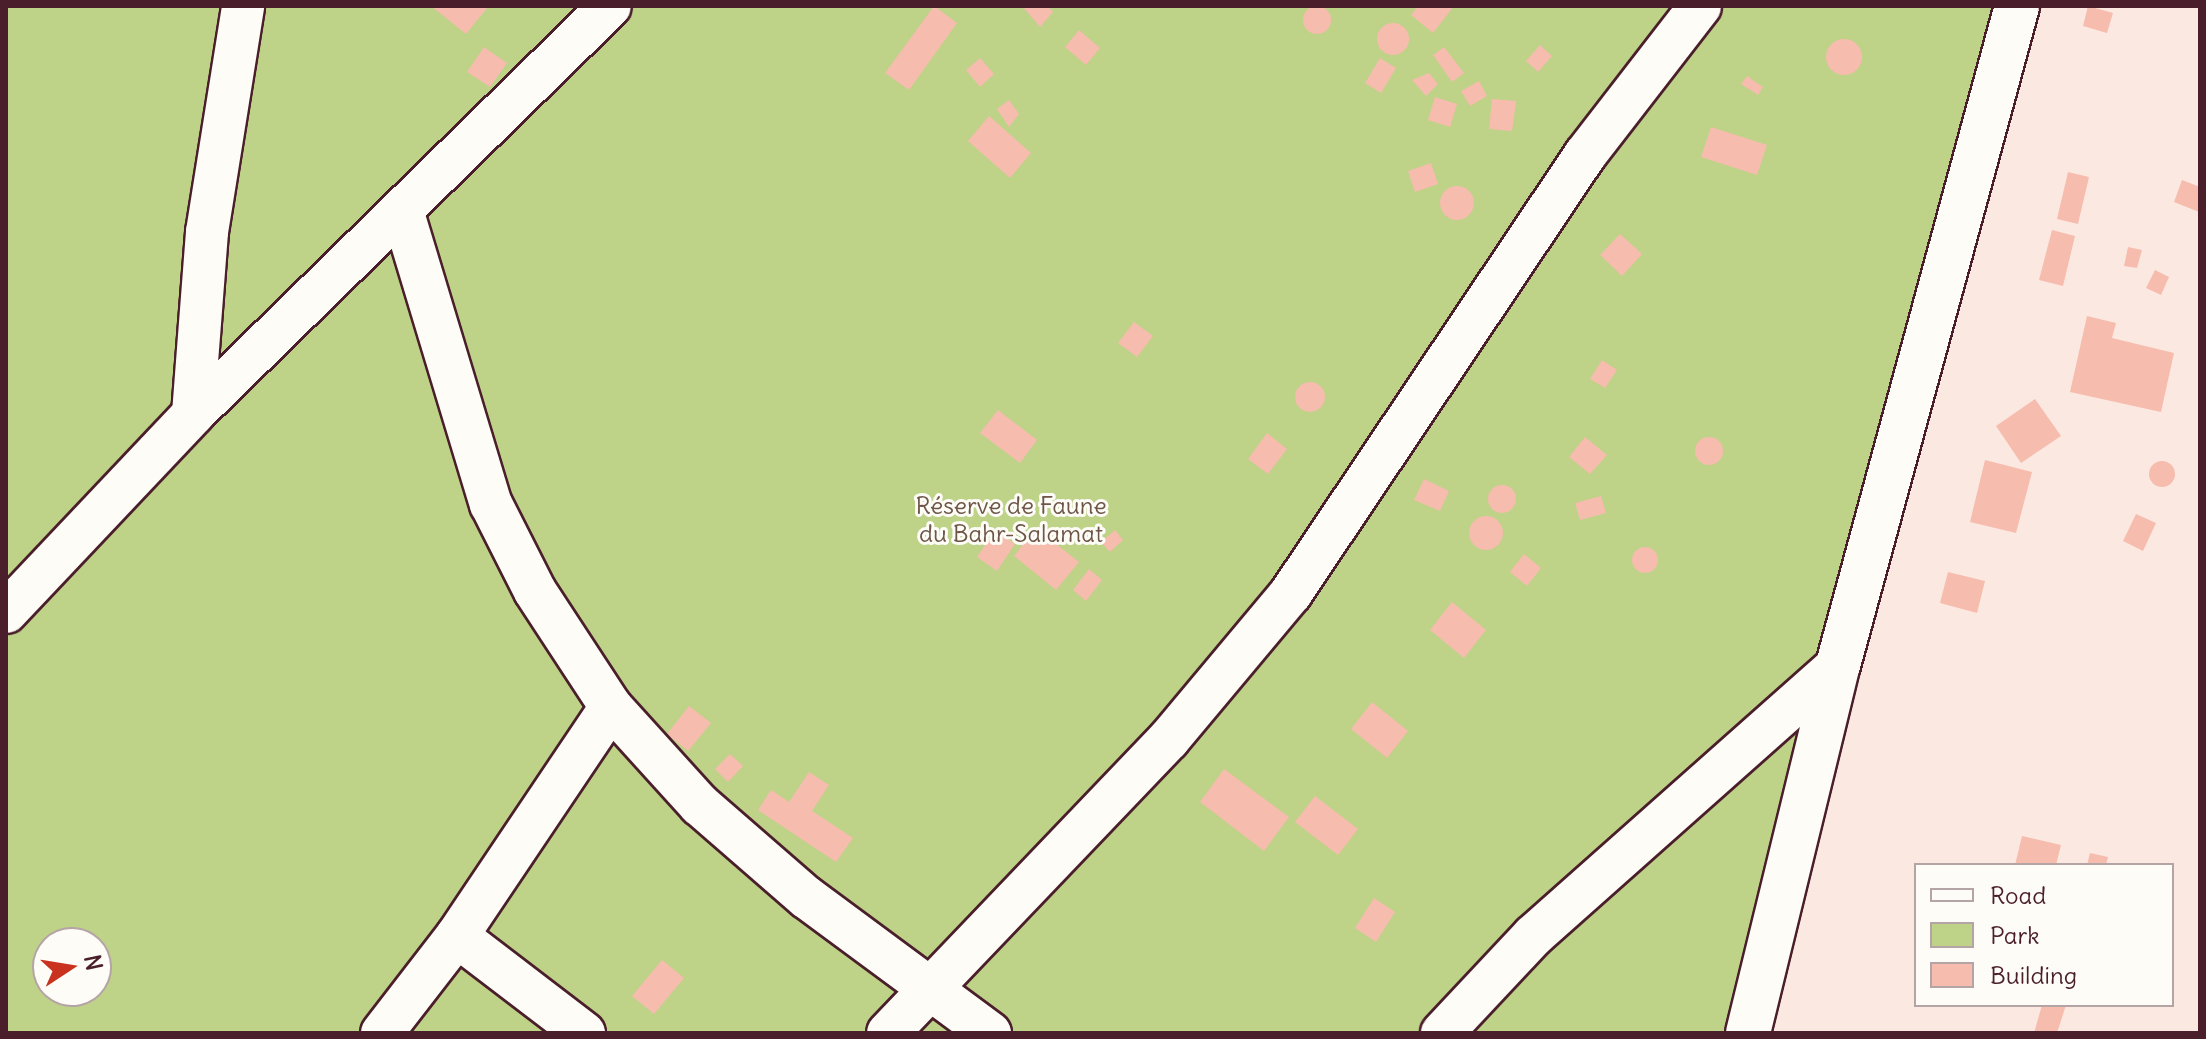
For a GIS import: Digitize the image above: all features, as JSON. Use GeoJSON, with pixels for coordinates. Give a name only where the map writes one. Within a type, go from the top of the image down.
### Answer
{"type":"FeatureCollection","features":[{"type":"Feature","properties":{"kind":"main road"},"geometry":{"type":"LineString","coordinates":[[1748,1033],[1838,665],[2017,6]]}},
{"type":"Feature","properties":{"kind":"street"},"geometry":{"type":"LineString","coordinates":[[193,414],[207,232],[243,6]]}},
{"type":"Feature","properties":{"kind":"street"},"geometry":{"type":"LineString","coordinates":[[6,612],[193,414],[610,6]]}},
{"type":"Feature","properties":{"kind":"street"},"geometry":{"type":"LineString","coordinates":[[888,1033],[1169,739],[1291,593],[1585,155],[1700,6]]}},
{"type":"Feature","properties":{"kind":"street"},"geometry":{"type":"LineString","coordinates":[[402,210],[491,504],[535,591],[611,707],[700,805],[806,897],[932,984],[990,1033]]}},
{"type":"Feature","properties":{"kind":"street"},"geometry":{"type":"LineString","coordinates":[[1442,1033],[1533,936],[1838,665]]}},
{"type":"Feature","properties":{"kind":"street"},"geometry":{"type":"LineString","coordinates":[[382,1033],[457,936],[611,707]]}},
{"type":"Feature","properties":{"kind":"street"},"geometry":{"type":"LineString","coordinates":[[457,936],[584,1033]]}},
{"type":"Feature","properties":{"kind":"green space","name":"Réserve de Faune du Bahr-Salamat"},"geometry":{"type":"Polygon","coordinates":[[[6,6],[2017,6],[1748,1033],[6,1033],[6,6]]]}},
{"type":"Feature","properties":{"kind":"building"},"geometry":{"type":"Polygon","coordinates":[[[431,6],[484,6],[487,8],[466,34],[431,6]]]}},
{"type":"Feature","properties":{"kind":"building"},"geometry":{"type":"Polygon","coordinates":[[[934,6],[957,23],[909,90],[885,73],[934,6]]]}},
{"type":"Feature","properties":{"kind":"building"},"geometry":{"type":"Polygon","coordinates":[[[1022,6],[1047,6],[1053,12],[1040,27],[1022,6]]]}},
{"type":"Feature","properties":{"kind":"building"},"geometry":{"type":"Polygon","coordinates":[[[1317,6],[1327,10],[1331,20],[1327,30],[1317,34],[1307,30],[1303,20],[1307,10],[1317,6]]]}},
{"type":"Feature","properties":{"kind":"building"},"geometry":{"type":"Polygon","coordinates":[[[1418,6],[1454,6],[1433,33],[1411,15],[1418,6]]]}},
{"type":"Feature","properties":{"kind":"building"},"geometry":{"type":"Polygon","coordinates":[[[2088,6],[2113,13],[2107,33],[2083,26],[2088,6]]]}},
{"type":"Feature","properties":{"kind":"building"},"geometry":{"type":"Polygon","coordinates":[[[1393,23],[1405,27],[1409,39],[1405,51],[1393,55],[1381,51],[1377,39],[1381,27],[1393,23]]]}},
{"type":"Feature","properties":{"kind":"building"},"geometry":{"type":"Polygon","coordinates":[[[1079,30],[1100,48],[1086,65],[1065,47],[1079,30]]]}},
{"type":"Feature","properties":{"kind":"building"},"geometry":{"type":"Polygon","coordinates":[[[1844,39],[1857,44],[1862,57],[1857,70],[1844,75],[1831,70],[1826,57],[1831,44],[1844,39]]]}},
{"type":"Feature","properties":{"kind":"building"},"geometry":{"type":"Polygon","coordinates":[[[1540,45],[1552,56],[1538,72],[1526,61],[1540,45]]]}},
{"type":"Feature","properties":{"kind":"building"},"geometry":{"type":"Polygon","coordinates":[[[484,47],[507,63],[490,87],[467,72],[484,47]]]}},
{"type":"Feature","properties":{"kind":"building"},"geometry":{"type":"Polygon","coordinates":[[[1444,47],[1464,73],[1452,82],[1433,55],[1444,47]]]}},
{"type":"Feature","properties":{"kind":"building"},"geometry":{"type":"Polygon","coordinates":[[[980,58],[994,74],[980,87],[966,70],[980,58]]]}},
{"type":"Feature","properties":{"kind":"building"},"geometry":{"type":"Polygon","coordinates":[[[1380,58],[1396,68],[1381,93],[1365,83],[1380,58]]]}},
{"type":"Feature","properties":{"kind":"building"},"geometry":{"type":"Polygon","coordinates":[[[1429,73],[1438,84],[1426,96],[1412,80],[1429,73]]]}},
{"type":"Feature","properties":{"kind":"building"},"geometry":{"type":"Polygon","coordinates":[[[1747,76],[1763,87],[1758,95],[1741,84],[1747,76]]]}},
{"type":"Feature","properties":{"kind":"building"},"geometry":{"type":"Polygon","coordinates":[[[1479,81],[1487,96],[1470,106],[1461,91],[1479,81]]]}},
{"type":"Feature","properties":{"kind":"building"},"geometry":{"type":"Polygon","coordinates":[[[1435,97],[1457,104],[1450,127],[1428,120],[1435,97]]]}},
{"type":"Feature","properties":{"kind":"building"},"geometry":{"type":"Polygon","coordinates":[[[1492,99],[1516,101],[1512,131],[1489,129],[1492,99]]]}},
{"type":"Feature","properties":{"kind":"building"},"geometry":{"type":"Polygon","coordinates":[[[1009,100],[1019,114],[1009,127],[997,109],[1009,100]]]}},
{"type":"Feature","properties":{"kind":"building"},"geometry":{"type":"Polygon","coordinates":[[[989,116],[1031,153],[1010,178],[968,141],[989,116]]]}},
{"type":"Feature","properties":{"kind":"building"},"geometry":{"type":"Polygon","coordinates":[[[1711,127],[1767,145],[1757,175],[1701,157],[1711,127]]]}},
{"type":"Feature","properties":{"kind":"building"},"geometry":{"type":"Polygon","coordinates":[[[1431,163],[1438,184],[1415,192],[1408,171],[1431,163]]]}},
{"type":"Feature","properties":{"kind":"building"},"geometry":{"type":"Polygon","coordinates":[[[2068,172],[2089,177],[2078,224],[2057,219],[2068,172]]]}},
{"type":"Feature","properties":{"kind":"building"},"geometry":{"type":"Polygon","coordinates":[[[2182,180],[2200,187],[2199,212],[2174,202],[2182,180]]]}},
{"type":"Feature","properties":{"kind":"building"},"geometry":{"type":"Polygon","coordinates":[[[1457,186],[1469,191],[1474,203],[1469,215],[1457,220],[1445,215],[1440,203],[1445,191],[1457,186]]]}},
{"type":"Feature","properties":{"kind":"building"},"geometry":{"type":"Polygon","coordinates":[[[2052,230],[2075,236],[2063,286],[2039,280],[2052,230]]]}},
{"type":"Feature","properties":{"kind":"building"},"geometry":{"type":"Polygon","coordinates":[[[1620,234],[1642,254],[1622,276],[1600,255],[1620,234]]]}},
{"type":"Feature","properties":{"kind":"building"},"geometry":{"type":"Polygon","coordinates":[[[2128,247],[2142,250],[2137,268],[2124,266],[2128,247]]]}},
{"type":"Feature","properties":{"kind":"building"},"geometry":{"type":"Polygon","coordinates":[[[2155,270],[2169,277],[2161,295],[2146,288],[2155,270]]]}},
{"type":"Feature","properties":{"kind":"building"},"geometry":{"type":"Polygon","coordinates":[[[2087,316],[2116,323],[2112,338],[2174,353],[2161,412],[2070,392],[2087,316]]]}},
{"type":"Feature","properties":{"kind":"building"},"geometry":{"type":"Polygon","coordinates":[[[1134,322],[1153,336],[1137,357],[1118,343],[1134,322]]]}},
{"type":"Feature","properties":{"kind":"building"},"geometry":{"type":"Polygon","coordinates":[[[1602,360],[1617,370],[1605,388],[1590,379],[1602,360]]]}},
{"type":"Feature","properties":{"kind":"building"},"geometry":{"type":"Polygon","coordinates":[[[1310,382],[1321,386],[1325,397],[1321,408],[1310,412],[1299,408],[1295,397],[1299,386],[1310,382]]]}},
{"type":"Feature","properties":{"kind":"building"},"geometry":{"type":"Polygon","coordinates":[[[2035,399],[2061,436],[2021,463],[1996,426],[2035,399]]]}},
{"type":"Feature","properties":{"kind":"building"},"geometry":{"type":"Polygon","coordinates":[[[998,410],[1037,440],[1020,463],[980,433],[998,410]]]}},
{"type":"Feature","properties":{"kind":"building"},"geometry":{"type":"Polygon","coordinates":[[[1267,433],[1287,449],[1268,474],[1248,459],[1267,433]]]}},
{"type":"Feature","properties":{"kind":"building"},"geometry":{"type":"Polygon","coordinates":[[[1585,437],[1607,455],[1590,474],[1569,457],[1585,437]]]}},
{"type":"Feature","properties":{"kind":"building"},"geometry":{"type":"Polygon","coordinates":[[[1709,437],[1719,441],[1723,451],[1719,461],[1709,465],[1699,461],[1695,451],[1699,441],[1709,437]]]}},
{"type":"Feature","properties":{"kind":"building"},"geometry":{"type":"Polygon","coordinates":[[[1985,460],[2032,472],[2016,533],[1970,522],[1985,460]]]}},
{"type":"Feature","properties":{"kind":"building"},"geometry":{"type":"Polygon","coordinates":[[[2162,461],[2171,465],[2175,474],[2171,483],[2162,487],[2153,483],[2149,474],[2153,465],[2162,461]]]}},
{"type":"Feature","properties":{"kind":"building"},"geometry":{"type":"Polygon","coordinates":[[[1424,479],[1449,491],[1440,511],[1414,500],[1424,479]]]}},
{"type":"Feature","properties":{"kind":"building"},"geometry":{"type":"Polygon","coordinates":[[[1502,485],[1512,489],[1516,499],[1512,509],[1502,513],[1492,509],[1488,499],[1492,489],[1502,485]]]}},
{"type":"Feature","properties":{"kind":"building"},"geometry":{"type":"Polygon","coordinates":[[[1601,496],[1606,513],[1580,520],[1575,503],[1601,496]]]}},
{"type":"Feature","properties":{"kind":"building"},"geometry":{"type":"Polygon","coordinates":[[[2136,514],[2156,523],[2143,551],[2123,541],[2136,514]]]}},
{"type":"Feature","properties":{"kind":"building"},"geometry":{"type":"Polygon","coordinates":[[[1486,516],[1498,521],[1503,533],[1498,545],[1486,550],[1474,545],[1469,533],[1474,521],[1486,516]]]}},
{"type":"Feature","properties":{"kind":"building"},"geometry":{"type":"Polygon","coordinates":[[[1036,528],[1079,562],[1056,590],[1014,556],[1036,528]]]}},
{"type":"Feature","properties":{"kind":"building"},"geometry":{"type":"Polygon","coordinates":[[[995,530],[1015,544],[997,571],[977,557],[995,530]]]}},
{"type":"Feature","properties":{"kind":"building"},"geometry":{"type":"Polygon","coordinates":[[[1115,530],[1123,540],[1110,552],[1101,542],[1115,530]]]}},
{"type":"Feature","properties":{"kind":"building"},"geometry":{"type":"Polygon","coordinates":[[[1645,547],[1654,551],[1658,560],[1654,569],[1645,573],[1636,569],[1632,560],[1636,551],[1645,547]]]}},
{"type":"Feature","properties":{"kind":"building"},"geometry":{"type":"Polygon","coordinates":[[[1524,554],[1541,568],[1527,586],[1510,572],[1524,554]]]}},
{"type":"Feature","properties":{"kind":"building"},"geometry":{"type":"Polygon","coordinates":[[[1089,569],[1102,580],[1086,601],[1073,590],[1089,569]]]}},
{"type":"Feature","properties":{"kind":"building"},"geometry":{"type":"Polygon","coordinates":[[[1948,572],[1985,581],[1977,613],[1940,603],[1948,572]]]}},
{"type":"Feature","properties":{"kind":"building"},"geometry":{"type":"Polygon","coordinates":[[[1452,602],[1486,630],[1464,658],[1430,630],[1452,602]]]}},
{"type":"Feature","properties":{"kind":"building"},"geometry":{"type":"Polygon","coordinates":[[[1372,702],[1408,731],[1387,758],[1351,729],[1372,702]]]}},
{"type":"Feature","properties":{"kind":"building"},"geometry":{"type":"Polygon","coordinates":[[[689,706],[711,723],[688,751],[667,734],[689,706]]]}},
{"type":"Feature","properties":{"kind":"building"},"geometry":{"type":"Polygon","coordinates":[[[730,754],[743,766],[728,782],[715,769],[730,754]]]}},
{"type":"Feature","properties":{"kind":"building"},"geometry":{"type":"Polygon","coordinates":[[[1224,769],[1289,817],[1264,851],[1200,802],[1224,769]]]}},
{"type":"Feature","properties":{"kind":"building"},"geometry":{"type":"Polygon","coordinates":[[[809,772],[829,785],[812,811],[853,838],[836,862],[758,810],[771,790],[789,802],[809,772]]]}},
{"type":"Feature","properties":{"kind":"building"},"geometry":{"type":"Polygon","coordinates":[[[1315,796],[1358,829],[1338,855],[1295,822],[1315,796]]]}},
{"type":"Feature","properties":{"kind":"building"},"geometry":{"type":"Polygon","coordinates":[[[2022,836],[2061,845],[2056,863],[2015,863],[2022,836]]]}},
{"type":"Feature","properties":{"kind":"building"},"geometry":{"type":"Polygon","coordinates":[[[2090,853],[2108,857],[2106,863],[2088,863],[2090,853]]]}},
{"type":"Feature","properties":{"kind":"building"},"geometry":{"type":"Polygon","coordinates":[[[1374,898],[1395,912],[1376,942],[1355,928],[1374,898]]]}},
{"type":"Feature","properties":{"kind":"building"},"geometry":{"type":"Polygon","coordinates":[[[662,960],[684,978],[654,1014],[632,996],[662,960]]]}},
{"type":"Feature","properties":{"kind":"building"},"geometry":{"type":"Polygon","coordinates":[[[2041,1007],[2065,1007],[2057,1033],[2034,1033],[2041,1007]]]}}]}
